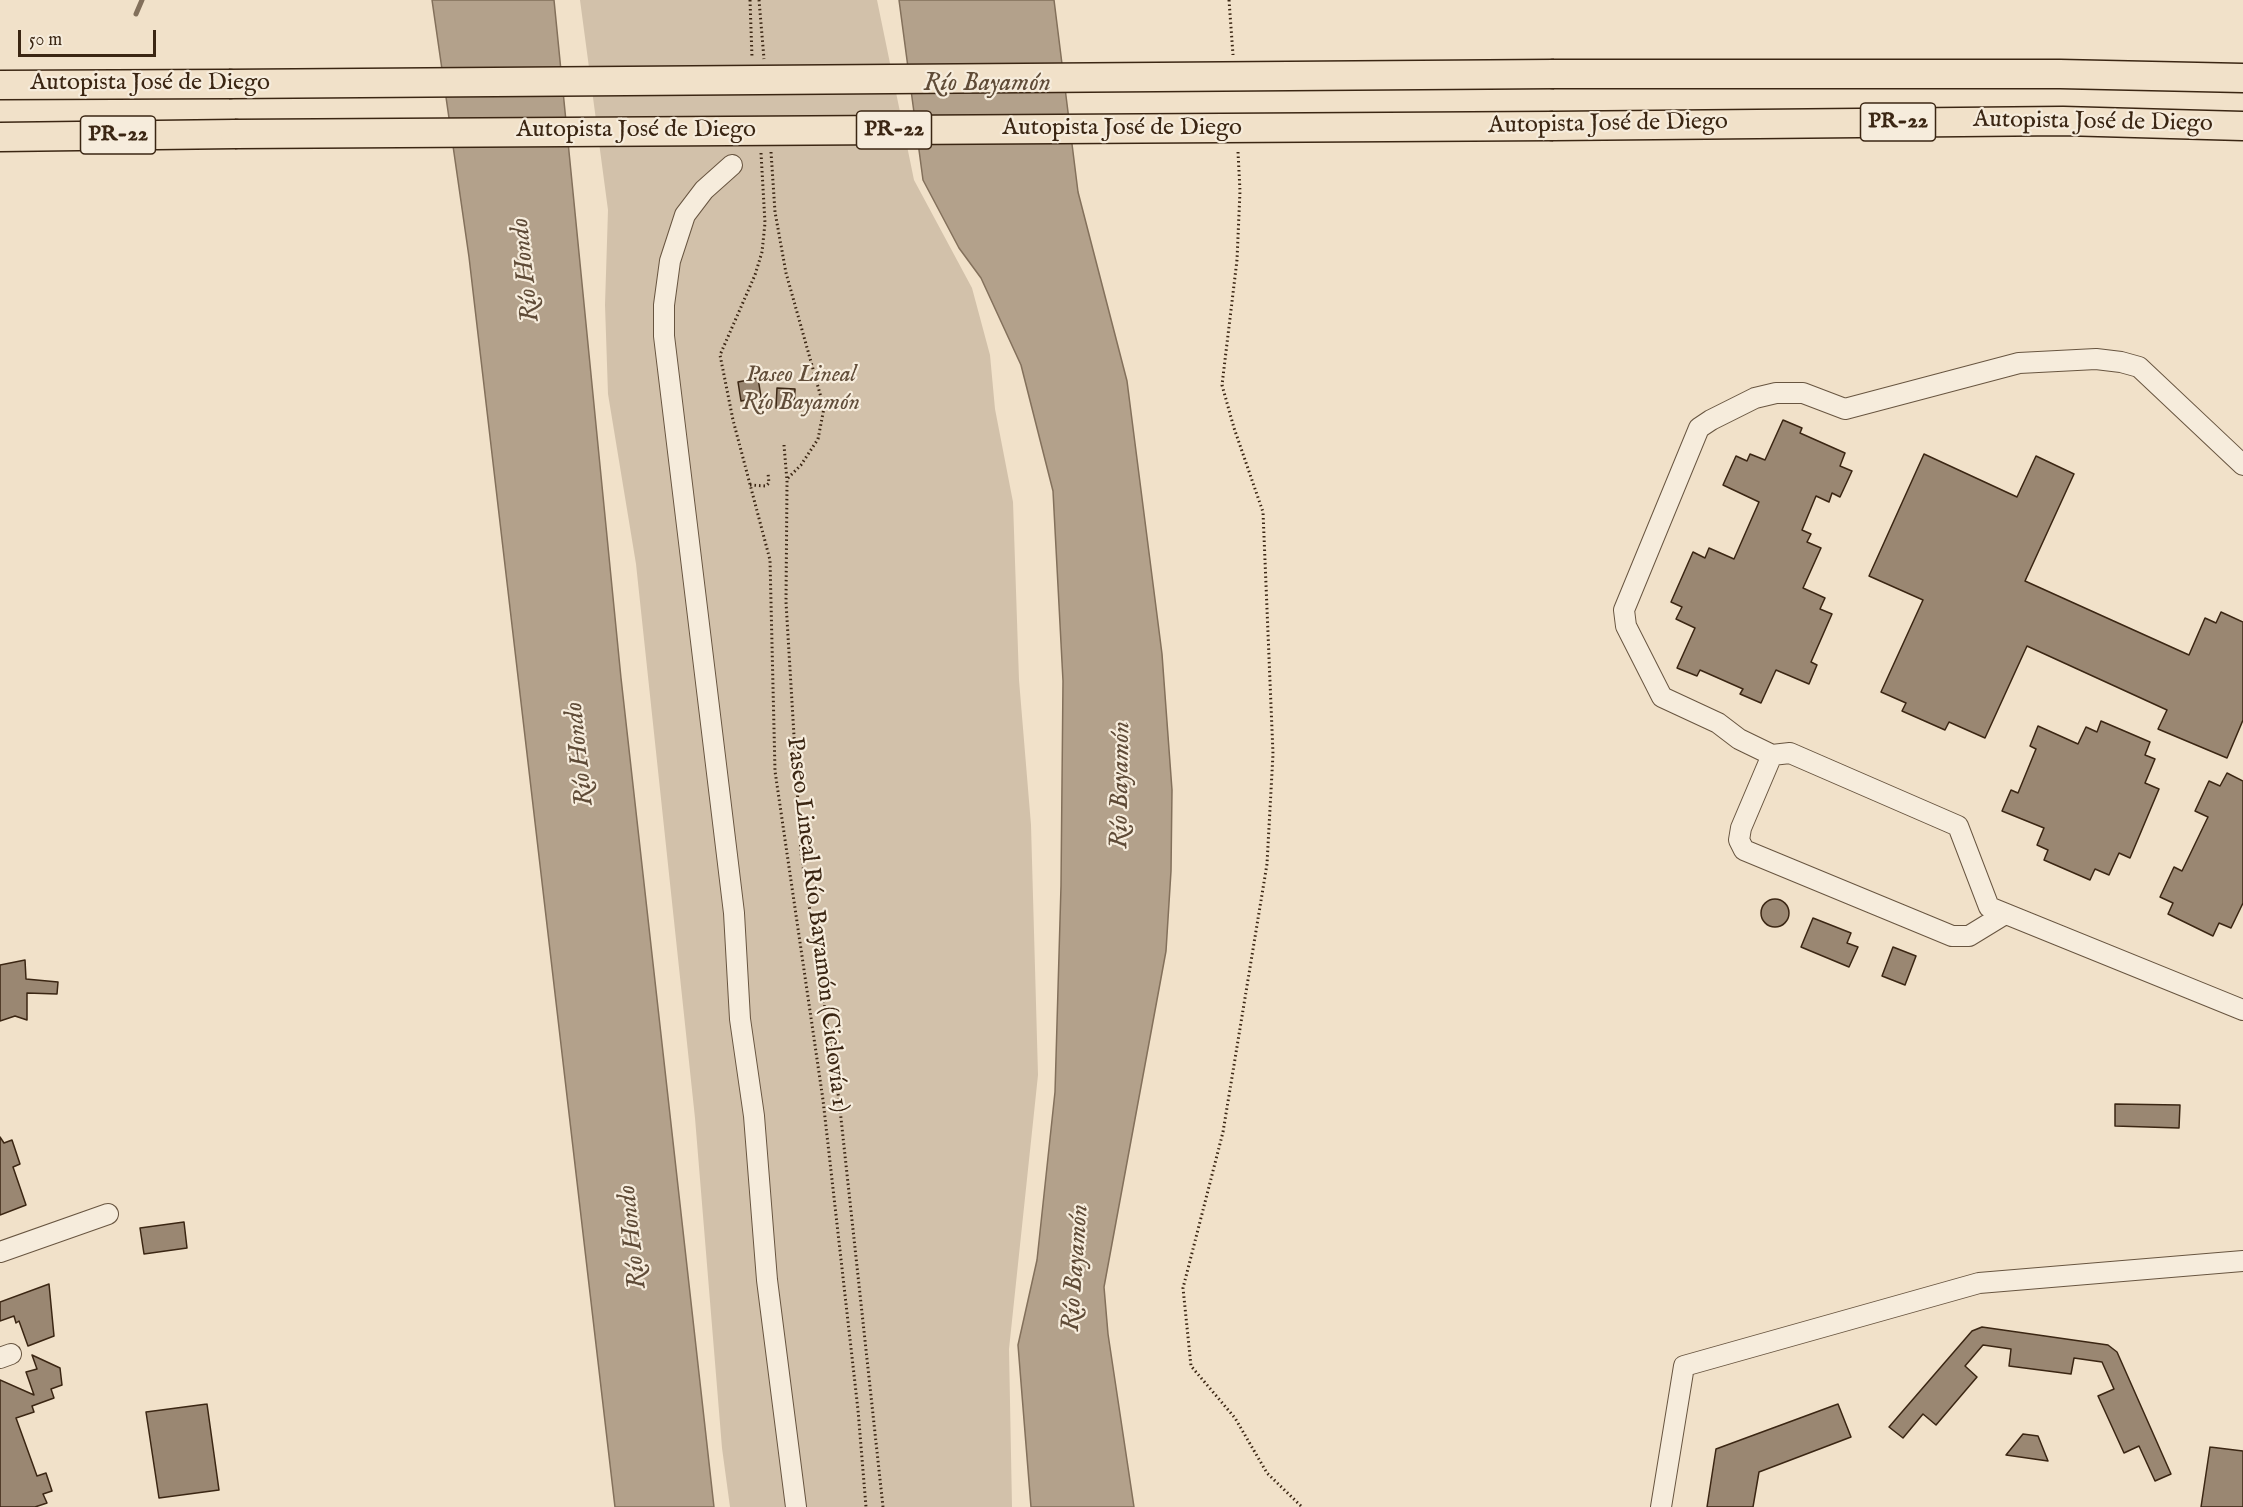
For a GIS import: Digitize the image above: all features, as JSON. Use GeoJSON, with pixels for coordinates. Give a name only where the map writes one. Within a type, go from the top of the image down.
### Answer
{"type":"FeatureCollection","features":[{"type":"Feature","properties":{"kind":"highway","name":"Autopista José de Diego"},"geometry":{"type":"LineString","coordinates":[[0,85],[1554,74],[2060,74],[2243,78]]}},
{"type":"Feature","properties":{"kind":"highway"},"geometry":{"type":"LineString","coordinates":[[0,121],[144,123],[230,134]]}},
{"type":"Feature","properties":{"kind":"highway","name":"Autopista José de Diego"},"geometry":{"type":"LineString","coordinates":[[0,136],[2051,121],[2243,126]]}},
{"type":"Feature","properties":{"kind":"street"},"geometry":{"type":"LineString","coordinates":[[732,165],[704,190],[686,215],[670,261],[664,305],[664,336],[734,913],[740,1019],[753,1116],[767,1280],[796,1507]]}},
{"type":"Feature","properties":{"kind":"street"},"geometry":{"type":"LineString","coordinates":[[2243,465],[2139,367],[2121,362],[2096,359],[2019,363],[1845,409],[1803,393],[1776,393],[1755,398],[1699,428],[1624,610],[1626,626],[1662,697],[1718,723],[1738,739],[1772,755],[1790,753],[1958,826],[1989,907],[2243,1010]]}},
{"type":"Feature","properties":{"kind":"street"},"geometry":{"type":"LineString","coordinates":[[1772,755],[1741,828],[1739,840],[1744,850],[1952,936],[1969,936],[2005,914]]}},
{"type":"Feature","properties":{"kind":"street"},"geometry":{"type":"LineString","coordinates":[[0,1252],[108,1214]]}},
{"type":"Feature","properties":{"kind":"street"},"geometry":{"type":"LineString","coordinates":[[1661,1507],[1684,1366],[1979,1282],[2243,1261]]}},
{"type":"Feature","properties":{"kind":"path"},"geometry":{"type":"LineString","coordinates":[[750,0],[752,65]]}},
{"type":"Feature","properties":{"kind":"path"},"geometry":{"type":"LineString","coordinates":[[759,0],[765,66]]}},
{"type":"Feature","properties":{"kind":"path"},"geometry":{"type":"LineString","coordinates":[[1229,0],[1233,61]]}},
{"type":"Feature","properties":{"kind":"path"},"geometry":{"type":"LineString","coordinates":[[1238,144],[1240,191],[1237,260],[1222,385],[1233,428],[1263,512],[1273,754],[1267,864],[1225,1120],[1183,1288],[1191,1366],[1235,1418],[1267,1473],[1302,1507]]}},
{"type":"Feature","properties":{"kind":"path","name":"Paseo Lineal Río Bayamón (Ciclovía 1)"},"geometry":{"type":"LineString","coordinates":[[760,146],[765,224],[762,252],[755,275],[720,355],[732,420],[770,560],[775,771],[823,1100],[858,1410],[866,1507]]}},
{"type":"Feature","properties":{"kind":"path"},"geometry":{"type":"LineString","coordinates":[[771,147],[775,212],[786,273],[824,408],[818,439],[801,465],[786,479]]}},
{"type":"Feature","properties":{"kind":"path"},"geometry":{"type":"LineString","coordinates":[[784,445],[786,602],[801,853],[839,1100],[883,1507]]}},
{"type":"Feature","properties":{"kind":"path"},"geometry":{"type":"LineString","coordinates":[[750,484],[766,486],[769,483],[768,473]]}},
{"type":"Feature","properties":{"kind":"green space","name":"Paseo Lineal Río Bayamón"},"geometry":{"type":"Polygon","coordinates":[[[580,0],[877,0],[914,180],[972,288],[990,355],[995,409],[1013,502],[1019,680],[1031,825],[1038,1075],[1009,1349],[1012,1507],[730,1507],[722,1448],[695,1118],[636,564],[608,394],[605,305],[608,210],[580,0]]]}},
{"type":"Feature","properties":{"kind":"water","name":"Río Hondo"},"geometry":{"type":"Polygon","coordinates":[[[432,0],[554,0],[621,678],[714,1507],[615,1507],[469,257],[432,0]]]}},
{"type":"Feature","properties":{"kind":"water","name":"Río Bayamón"},"geometry":{"type":"Polygon","coordinates":[[[899,0],[1054,0],[1078,192],[1127,381],[1162,654],[1172,790],[1171,871],[1166,951],[1104,1287],[1108,1334],[1134,1507],[1031,1507],[1018,1345],[1037,1260],[1055,1092],[1061,886],[1063,681],[1053,491],[1021,365],[981,278],[959,248],[923,180],[899,0]]]}},
{"type":"Feature","properties":{"kind":"building"},"geometry":{"type":"Polygon","coordinates":[[[758,378],[761,397],[741,401],[738,382],[758,378]]]}},
{"type":"Feature","properties":{"kind":"building"},"geometry":{"type":"Polygon","coordinates":[[[777,388],[795,389],[794,409],[776,408],[777,388]]]}},
{"type":"Feature","properties":{"kind":"building"},"geometry":{"type":"Polygon","coordinates":[[[1783,420],[1802,428],[1800,433],[1845,453],[1840,466],[1852,471],[1840,497],[1832,493],[1829,502],[1816,496],[1802,530],[1811,534],[1807,542],[1821,548],[1803,588],[1825,598],[1820,609],[1832,614],[1811,662],[1817,665],[1809,684],[1776,670],[1761,703],[1740,694],[1743,689],[1700,670],[1697,676],[1677,668],[1695,628],[1676,619],[1682,607],[1671,602],[1693,552],[1705,558],[1709,548],[1734,559],[1759,502],[1723,485],[1736,456],[1747,461],[1750,454],[1765,460],[1783,420]]]}},
{"type":"Feature","properties":{"kind":"building"},"geometry":{"type":"Polygon","coordinates":[[[1924,454],[2017,497],[2036,456],[2074,474],[2025,581],[2189,655],[2205,618],[2216,623],[2221,612],[2243,622],[2243,720],[2227,758],[2158,729],[2167,710],[2027,646],[1985,738],[1949,722],[1945,730],[1902,711],[1906,703],[1881,692],[1923,600],[1869,576],[1924,454]]]}},
{"type":"Feature","properties":{"kind":"building"},"geometry":{"type":"Polygon","coordinates":[[[2101,721],[2150,742],[2145,755],[2155,759],[2145,783],[2159,789],[2130,858],[2119,853],[2109,875],[2095,869],[2090,880],[2044,860],[2048,850],[2037,845],[2044,828],[2002,811],[2011,790],[2018,793],[2036,749],[2030,746],[2038,726],[2078,744],[2086,727],[2097,732],[2101,721]]]}},
{"type":"Feature","properties":{"kind":"building"},"geometry":{"type":"Polygon","coordinates":[[[2227,773],[2243,781],[2243,903],[2231,928],[2219,923],[2213,936],[2168,914],[2173,903],[2160,897],[2174,867],[2182,871],[2208,817],[2195,811],[2209,781],[2220,786],[2227,773]]]}},
{"type":"Feature","properties":{"kind":"building"},"geometry":{"type":"Polygon","coordinates":[[[1775,899],[1785,903],[1789,913],[1785,923],[1775,927],[1765,923],[1761,913],[1765,903],[1775,899]]]}},
{"type":"Feature","properties":{"kind":"building"},"geometry":{"type":"Polygon","coordinates":[[[1813,918],[1851,933],[1847,943],[1858,947],[1849,967],[1801,947],[1813,918]]]}},
{"type":"Feature","properties":{"kind":"building"},"geometry":{"type":"Polygon","coordinates":[[[1893,947],[1916,956],[1905,985],[1882,976],[1893,947]]]}},
{"type":"Feature","properties":{"kind":"building"},"geometry":{"type":"Polygon","coordinates":[[[25,960],[26,979],[58,982],[57,994],[27,993],[27,1020],[15,1016],[0,1021],[0,965],[25,960]]]}},
{"type":"Feature","properties":{"kind":"building"},"geometry":{"type":"Polygon","coordinates":[[[2115,1104],[2180,1105],[2179,1128],[2115,1126],[2115,1104]]]}},
{"type":"Feature","properties":{"kind":"building"},"geometry":{"type":"Polygon","coordinates":[[[0,1137],[4,1143],[12,1140],[20,1164],[13,1167],[26,1205],[0,1215],[0,1137]]]}},
{"type":"Feature","properties":{"kind":"building"},"geometry":{"type":"Polygon","coordinates":[[[184,1222],[187,1248],[144,1254],[140,1228],[184,1222]]]}},
{"type":"Feature","properties":{"kind":"building"},"geometry":{"type":"Polygon","coordinates":[[[49,1284],[54,1336],[28,1346],[19,1321],[16,1323],[14,1316],[0,1321],[0,1302],[49,1284]]]}},
{"type":"Feature","properties":{"kind":"building"},"geometry":{"type":"Polygon","coordinates":[[[1982,1327],[2108,1345],[2117,1352],[2171,1474],[2155,1481],[2139,1446],[2124,1453],[2098,1396],[2114,1389],[2102,1362],[2074,1358],[2071,1374],[2009,1366],[2011,1349],[1983,1345],[1965,1366],[1977,1377],[1936,1425],[1923,1414],[1903,1438],[1889,1427],[1972,1331],[1982,1327]]]}},
{"type":"Feature","properties":{"kind":"building"},"geometry":{"type":"Polygon","coordinates":[[[32,1355],[60,1368],[62,1385],[51,1389],[54,1398],[32,1406],[34,1412],[16,1418],[37,1476],[46,1473],[52,1491],[43,1494],[47,1503],[35,1507],[0,1507],[0,1380],[34,1395],[26,1372],[37,1369],[32,1355]]]}},
{"type":"Feature","properties":{"kind":"building"},"geometry":{"type":"Polygon","coordinates":[[[207,1404],[219,1490],[159,1498],[146,1412],[207,1404]]]}},
{"type":"Feature","properties":{"kind":"building"},"geometry":{"type":"Polygon","coordinates":[[[1838,1404],[1851,1437],[1759,1472],[1753,1507],[1707,1507],[1716,1449],[1838,1404]]]}},
{"type":"Feature","properties":{"kind":"building"},"geometry":{"type":"Polygon","coordinates":[[[2023,1434],[2038,1436],[2048,1461],[2006,1455],[2023,1434]]]}},
{"type":"Feature","properties":{"kind":"building"},"geometry":{"type":"Polygon","coordinates":[[[2210,1447],[2243,1451],[2243,1507],[2201,1507],[2210,1447]]]}},
{"type":"Feature","properties":{"kind":"waterway"},"geometry":{"type":"LineString","coordinates":[[136,14],[142,0]]}}]}
